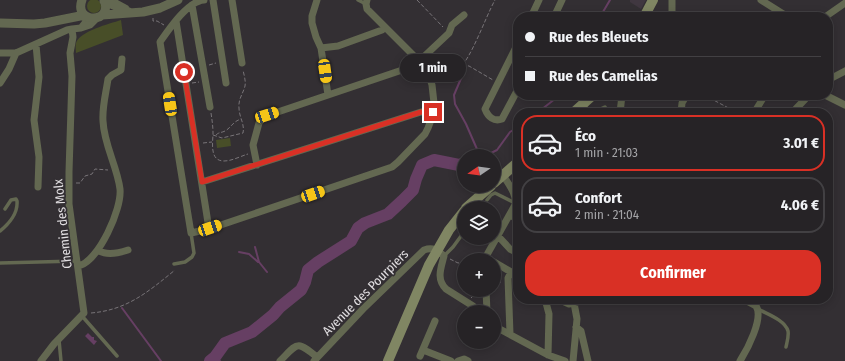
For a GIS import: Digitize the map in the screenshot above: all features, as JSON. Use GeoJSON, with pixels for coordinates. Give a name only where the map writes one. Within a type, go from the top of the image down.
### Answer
{"type":"FeatureCollection","features":[{"type":"Feature","properties":{"kind":"main road"},"geometry":{"type":"LineString","coordinates":[[647,12],[653,0]]}},
{"type":"Feature","properties":{"kind":"main road"},"geometry":{"type":"LineString","coordinates":[[580,108],[588,100]]}},
{"type":"Feature","properties":{"kind":"main road"},"geometry":{"type":"LineString","coordinates":[[503,175],[513,168]]}},
{"type":"Feature","properties":{"kind":"main road"},"geometry":{"type":"LineString","coordinates":[[474,201],[483,193]]}},
{"type":"Feature","properties":{"kind":"main road"},"geometry":{"type":"LineString","coordinates":[[388,361],[429,265],[440,253],[457,223]]}},
{"type":"Feature","properties":{"kind":"street"},"geometry":{"type":"LineString","coordinates":[[104,0],[130,13]]}},
{"type":"Feature","properties":{"kind":"street"},"geometry":{"type":"LineString","coordinates":[[0,53],[16,53],[67,30],[90,25],[100,16],[105,8],[104,0]]}},
{"type":"Feature","properties":{"kind":"street"},"geometry":{"type":"LineString","coordinates":[[0,22],[34,24],[80,16],[92,18],[143,12],[160,8],[178,0]]}},
{"type":"Feature","properties":{"kind":"street"},"geometry":{"type":"LineString","coordinates":[[204,0],[196,2],[192,5],[176,21],[160,42],[191,233],[210,228],[395,165],[425,134],[433,112],[434,94],[429,76],[420,62],[367,9],[366,2]]}},
{"type":"Feature","properties":{"kind":"street"},"geometry":{"type":"LineString","coordinates":[[213,0],[226,83]]}},
{"type":"Feature","properties":{"kind":"street"},"geometry":{"type":"LineString","coordinates":[[232,0],[242,63]]}},
{"type":"Feature","properties":{"kind":"street"},"geometry":{"type":"LineString","coordinates":[[317,0],[312,19],[316,36],[321,48],[328,95]]}},
{"type":"Feature","properties":{"kind":"street"},"geometry":{"type":"LineString","coordinates":[[533,12],[539,0]]}},
{"type":"Feature","properties":{"kind":"street"},"geometry":{"type":"LineString","coordinates":[[556,12],[562,0]]}},
{"type":"Feature","properties":{"kind":"street"},"geometry":{"type":"LineString","coordinates":[[672,0],[672,12]]}},
{"type":"Feature","properties":{"kind":"street"},"geometry":{"type":"LineString","coordinates":[[761,0],[780,12]]}},
{"type":"Feature","properties":{"kind":"street"},"geometry":{"type":"LineString","coordinates":[[55,21],[80,2],[82,11],[86,16],[85,23],[81,28]]}},
{"type":"Feature","properties":{"kind":"street"},"geometry":{"type":"LineString","coordinates":[[832,12],[845,3]]}},
{"type":"Feature","properties":{"kind":"street"},"geometry":{"type":"LineString","coordinates":[[192,5],[210,107]]}},
{"type":"Feature","properties":{"kind":"street"},"geometry":{"type":"LineString","coordinates":[[257,165],[253,145],[259,123],[263,117],[414,66],[420,62],[449,33],[452,25],[464,15]]}},
{"type":"Feature","properties":{"kind":"street"},"geometry":{"type":"LineString","coordinates":[[176,21],[210,228]]}},
{"type":"Feature","properties":{"kind":"street"},"geometry":{"type":"LineString","coordinates":[[321,48],[338,46],[382,30],[385,27]]}},
{"type":"Feature","properties":{"kind":"street","name":"Chemin des Molx"},"geometry":{"type":"LineString","coordinates":[[72,30],[70,53],[72,76],[69,182],[70,204],[83,313]]}},
{"type":"Feature","properties":{"kind":"street"},"geometry":{"type":"LineString","coordinates":[[36,45],[39,77],[34,120],[39,157],[38,187]]}},
{"type":"Feature","properties":{"kind":"street"},"geometry":{"type":"LineString","coordinates":[[0,83],[9,69],[16,53]]}},
{"type":"Feature","properties":{"kind":"street"},"geometry":{"type":"LineString","coordinates":[[513,53],[486,109],[487,114],[491,118],[497,120],[502,119],[513,99]]}},
{"type":"Feature","properties":{"kind":"street"},"geometry":{"type":"LineString","coordinates":[[78,263],[86,263],[98,250],[110,228],[120,196],[119,183],[105,136],[103,112],[108,79],[112,74],[121,70],[122,59]]}},
{"type":"Feature","properties":{"kind":"street"},"geometry":{"type":"LineString","coordinates":[[833,77],[845,71]]}},
{"type":"Feature","properties":{"kind":"street"},"geometry":{"type":"LineString","coordinates":[[833,99],[845,105]]}},
{"type":"Feature","properties":{"kind":"street"},"geometry":{"type":"LineString","coordinates":[[797,108],[804,100]]}},
{"type":"Feature","properties":{"kind":"street"},"geometry":{"type":"LineString","coordinates":[[202,182],[421,112],[433,112]]}},
{"type":"Feature","properties":{"kind":"street"},"geometry":{"type":"LineString","coordinates":[[503,175],[513,190]]}},
{"type":"Feature","properties":{"kind":"street"},"geometry":{"type":"LineString","coordinates":[[501,231],[513,208]]}},
{"type":"Feature","properties":{"kind":"street"},"geometry":{"type":"LineString","coordinates":[[501,239],[513,250]]}},
{"type":"Feature","properties":{"kind":"street","name":"Avenue des Pourpiers"},"geometry":{"type":"LineString","coordinates":[[316,359],[424,250],[430,248],[440,253]]}},
{"type":"Feature","properties":{"kind":"street"},"geometry":{"type":"LineString","coordinates":[[98,250],[104,253],[128,250]]}},
{"type":"Feature","properties":{"kind":"street"},"geometry":{"type":"LineString","coordinates":[[440,253],[439,276],[441,283],[446,290],[471,305]]}},
{"type":"Feature","properties":{"kind":"street"},"geometry":{"type":"LineString","coordinates":[[501,266],[511,272],[508,278],[510,334]]}},
{"type":"Feature","properties":{"kind":"street"},"geometry":{"type":"LineString","coordinates":[[546,304],[549,314],[548,355]]}},
{"type":"Feature","properties":{"kind":"street"},"geometry":{"type":"LineString","coordinates":[[573,361],[577,304]]}},
{"type":"Feature","properties":{"kind":"street"},"geometry":{"type":"LineString","coordinates":[[740,361],[750,343],[759,314],[756,306],[752,304]]}},
{"type":"Feature","properties":{"kind":"street"},"geometry":{"type":"LineString","coordinates":[[41,361],[83,313]]}},
{"type":"Feature","properties":{"kind":"street"},"geometry":{"type":"LineString","coordinates":[[435,321],[421,353],[451,361]]}},
{"type":"Feature","properties":{"kind":"street"},"geometry":{"type":"LineString","coordinates":[[576,327],[581,331],[588,361]]}},
{"type":"Feature","properties":{"kind":"street"},"geometry":{"type":"LineString","coordinates":[[501,330],[548,355],[565,361]]}},
{"type":"Feature","properties":{"kind":"street"},"geometry":{"type":"LineString","coordinates":[[280,361],[297,346],[304,346],[316,359]]}},
{"type":"Feature","properties":{"kind":"street"},"geometry":{"type":"LineString","coordinates":[[458,361],[464,359],[468,361]]}},
{"type":"Feature","properties":{"kind":"lane"},"geometry":{"type":"LineString","coordinates":[[114,0],[135,10],[143,12]]}},
{"type":"Feature","properties":{"kind":"lane"},"geometry":{"type":"LineString","coordinates":[[358,0],[362,3],[366,2]]}},
{"type":"Feature","properties":{"kind":"lane"},"geometry":{"type":"LineString","coordinates":[[487,200],[495,193],[513,202]]}},
{"type":"Feature","properties":{"kind":"lane"},"geometry":{"type":"LineString","coordinates":[[0,231],[11,220],[17,206],[16,199],[11,200],[5,209]]}},
{"type":"Feature","properties":{"kind":"lane"},"geometry":{"type":"LineString","coordinates":[[174,264],[185,262],[193,255],[191,233]]}},
{"type":"Feature","properties":{"kind":"lane"},"geometry":{"type":"LineString","coordinates":[[440,253],[453,247],[457,242]]}},
{"type":"Feature","properties":{"kind":"lane"},"geometry":{"type":"LineString","coordinates":[[0,263],[78,263]]}},
{"type":"Feature","properties":{"kind":"lane"},"geometry":{"type":"LineString","coordinates":[[758,309],[777,319],[785,326],[788,331],[786,347]]}},
{"type":"Feature","properties":{"kind":"lane"},"geometry":{"type":"LineString","coordinates":[[83,313],[117,356]]}},
{"type":"Feature","properties":{"kind":"lane"},"geometry":{"type":"LineString","coordinates":[[59,339],[61,361]]}},
{"type":"Feature","properties":{"kind":"path"},"geometry":{"type":"LineString","coordinates":[[417,0],[449,33]]}},
{"type":"Feature","properties":{"kind":"path"},"geometry":{"type":"LineString","coordinates":[[429,76],[447,76],[457,71],[462,66],[495,0]]}},
{"type":"Feature","properties":{"kind":"path"},"geometry":{"type":"LineString","coordinates":[[153,18],[154,21],[157,21],[166,27]]}},
{"type":"Feature","properties":{"kind":"path"},"geometry":{"type":"LineString","coordinates":[[203,66],[222,62]]}},
{"type":"Feature","properties":{"kind":"path"},"geometry":{"type":"LineString","coordinates":[[213,135],[222,138],[243,133],[244,128],[239,113],[239,100],[246,82],[242,63]]}},
{"type":"Feature","properties":{"kind":"path"},"geometry":{"type":"LineString","coordinates":[[462,66],[469,66],[498,83]]}},
{"type":"Feature","properties":{"kind":"path"},"geometry":{"type":"LineString","coordinates":[[187,84],[206,81]]}},
{"type":"Feature","properties":{"kind":"path"},"geometry":{"type":"LineString","coordinates":[[713,100],[729,108]]}},
{"type":"Feature","properties":{"kind":"path"},"geometry":{"type":"LineString","coordinates":[[210,107],[213,135],[213,154],[215,158],[226,161],[254,152]]}},
{"type":"Feature","properties":{"kind":"path"},"geometry":{"type":"LineString","coordinates":[[216,136],[217,134],[227,130],[233,123],[241,118]]}},
{"type":"Feature","properties":{"kind":"path"},"geometry":{"type":"LineString","coordinates":[[205,143],[212,142]]}},
{"type":"Feature","properties":{"kind":"path"},"geometry":{"type":"LineString","coordinates":[[69,182],[80,182],[83,178],[92,174],[97,168],[105,170],[114,168]]}},
{"type":"Feature","properties":{"kind":"path"},"geometry":{"type":"LineString","coordinates":[[440,253],[453,262],[457,262]]}},
{"type":"Feature","properties":{"kind":"path"},"geometry":{"type":"LineString","coordinates":[[83,313],[101,313],[130,303],[145,294],[185,262]]}},
{"type":"Feature","properties":{"kind":"path"},"geometry":{"type":"LineString","coordinates":[[511,272],[513,267]]}},
{"type":"Feature","properties":{"kind":"path"},"geometry":{"type":"LineString","coordinates":[[466,302],[472,297]]}},
{"type":"Feature","properties":{"kind":"shaded area"},"geometry":{"type":"Polygon","coordinates":[[[630,0],[646,0],[641,9],[630,2],[630,0]]]}},
{"type":"Feature","properties":{"kind":"shaded area"},"geometry":{"type":"Polygon","coordinates":[[[88,333],[94,337],[94,340],[97,341],[94,345],[85,336],[88,333]]]}},
{"type":"Feature","properties":{"kind":"green space"},"geometry":{"type":"Polygon","coordinates":[[[91,-1],[97,-1],[101,3],[101,9],[97,13],[91,13],[87,9],[87,3],[91,-1]]]}},
{"type":"Feature","properties":{"kind":"green space"},"geometry":{"type":"Polygon","coordinates":[[[121,20],[123,35],[76,53],[76,43],[83,35],[96,28],[121,20]]]}},
{"type":"Feature","properties":{"kind":"green space"},"geometry":{"type":"Polygon","coordinates":[[[230,138],[231,146],[217,148],[216,140],[230,138]]]}},
{"type":"Feature","properties":{"kind":"waterway"},"geometry":{"type":"LineString","coordinates":[[603,12],[610,0]]}},
{"type":"Feature","properties":{"kind":"waterway"},"geometry":{"type":"LineString","coordinates":[[465,69],[454,95],[455,104],[477,149]]}},
{"type":"Feature","properties":{"kind":"waterway"},"geometry":{"type":"LineString","coordinates":[[543,108],[554,100]]}},
{"type":"Feature","properties":{"kind":"waterway"},"geometry":{"type":"LineString","coordinates":[[498,149],[513,130]]}},
{"type":"Feature","properties":{"kind":"waterway"},"geometry":{"type":"LineString","coordinates":[[210,361],[215,357],[225,343],[252,332],[301,290],[308,270],[351,241],[358,228],[365,223],[388,214],[413,190],[422,165],[434,160],[457,165]]}},
{"type":"Feature","properties":{"kind":"waterway"},"geometry":{"type":"LineString","coordinates":[[255,247],[259,262],[267,272]]}},
{"type":"Feature","properties":{"kind":"waterway"},"geometry":{"type":"LineString","coordinates":[[239,252],[249,254],[258,262]]}},
{"type":"Feature","properties":{"kind":"waterway"},"geometry":{"type":"LineString","coordinates":[[122,308],[161,361]]}},
{"type":"Feature","properties":{"kind":"waterway"},"geometry":{"type":"LineString","coordinates":[[215,357],[220,361]]}},
{"type":"Feature","properties":{"kind":"route"},"geometry":{"type":"LineString","coordinates":[[184,72],[197,144],[202,182],[421,112],[433,112]]}}]}
